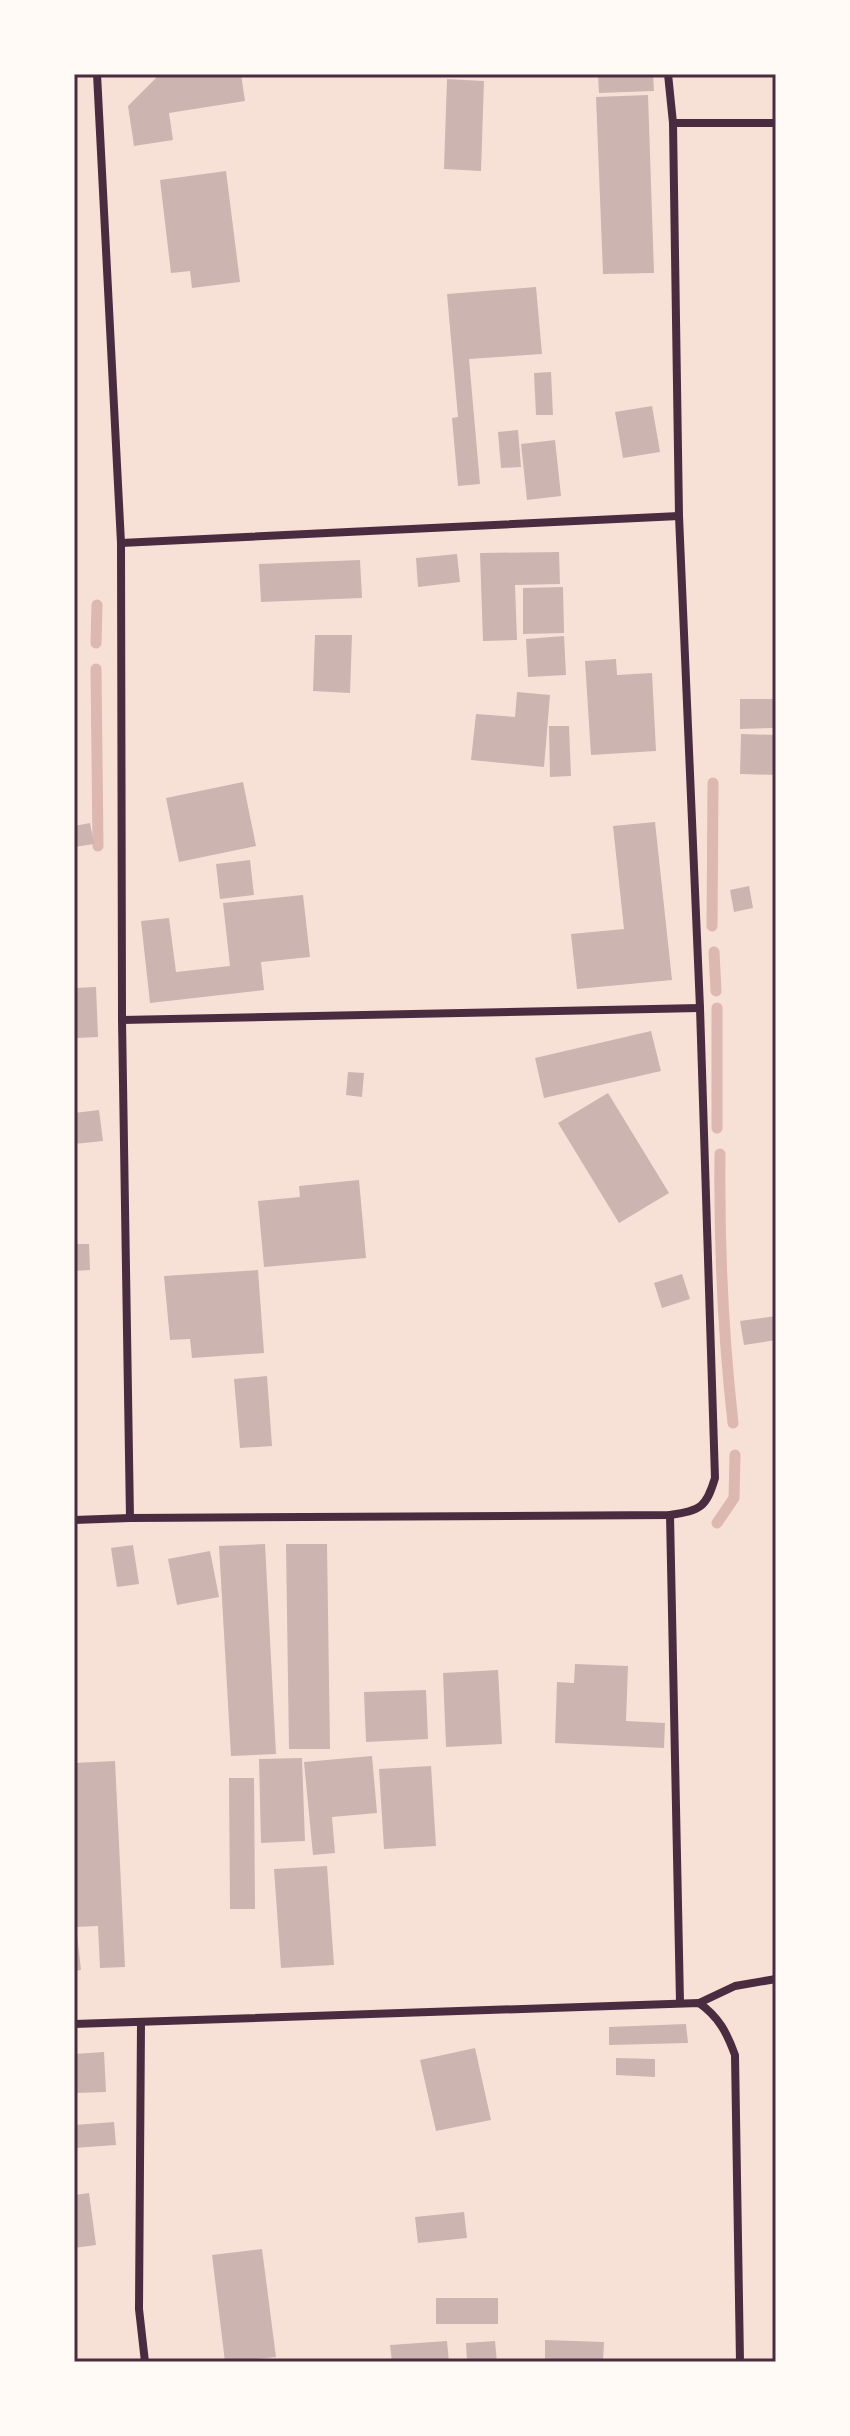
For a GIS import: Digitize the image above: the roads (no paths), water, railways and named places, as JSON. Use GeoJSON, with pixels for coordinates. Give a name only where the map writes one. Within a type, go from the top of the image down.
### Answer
{"type":"FeatureCollection","features":[{"type":"Feature","properties":{"kind":"street"},"geometry":{"type":"LineString","coordinates":[[97,74],[121,543],[122,1020],[130,1518]]}},
{"type":"Feature","properties":{"kind":"street"},"geometry":{"type":"LineString","coordinates":[[74,1520],[670,1515],[693,1512],[708,1500],[715,1478],[700,1008],[679,516],[673,123],[668,74]]}},
{"type":"Feature","properties":{"kind":"street"},"geometry":{"type":"LineString","coordinates":[[673,123],[776,123]]}},
{"type":"Feature","properties":{"kind":"street"},"geometry":{"type":"LineString","coordinates":[[121,543],[679,516]]}},
{"type":"Feature","properties":{"kind":"street"},"geometry":{"type":"LineString","coordinates":[[122,1020],[700,1008]]}},
{"type":"Feature","properties":{"kind":"street"},"geometry":{"type":"LineString","coordinates":[[670,1515],[680,2002]]}},
{"type":"Feature","properties":{"kind":"street"},"geometry":{"type":"LineString","coordinates":[[74,2024],[699,2003],[735,1986],[776,1979]]}},
{"type":"Feature","properties":{"kind":"street"},"geometry":{"type":"LineString","coordinates":[[699,2003],[713,2012],[727,2032],[735,2055],[740,2362]]}},
{"type":"Feature","properties":{"kind":"street"},"geometry":{"type":"LineString","coordinates":[[141,2023],[139,2309],[145,2362]]}},
{"type":"Feature","properties":{"kind":"waterway"},"geometry":{"type":"LineString","coordinates":[[96,643],[97,605]]}},
{"type":"Feature","properties":{"kind":"waterway"},"geometry":{"type":"LineString","coordinates":[[96,669],[98,846]]}},
{"type":"Feature","properties":{"kind":"waterway"},"geometry":{"type":"LineString","coordinates":[[712,926],[713,783]]}},
{"type":"Feature","properties":{"kind":"waterway"},"geometry":{"type":"LineString","coordinates":[[714,952],[716,991]]}},
{"type":"Feature","properties":{"kind":"waterway"},"geometry":{"type":"LineString","coordinates":[[717,1008],[717,1128]]}},
{"type":"Feature","properties":{"kind":"waterway"},"geometry":{"type":"LineString","coordinates":[[720,1154],[722,1289],[733,1423]]}},
{"type":"Feature","properties":{"kind":"waterway"},"geometry":{"type":"LineString","coordinates":[[717,1523],[734,1498],[735,1455]]}}]}
